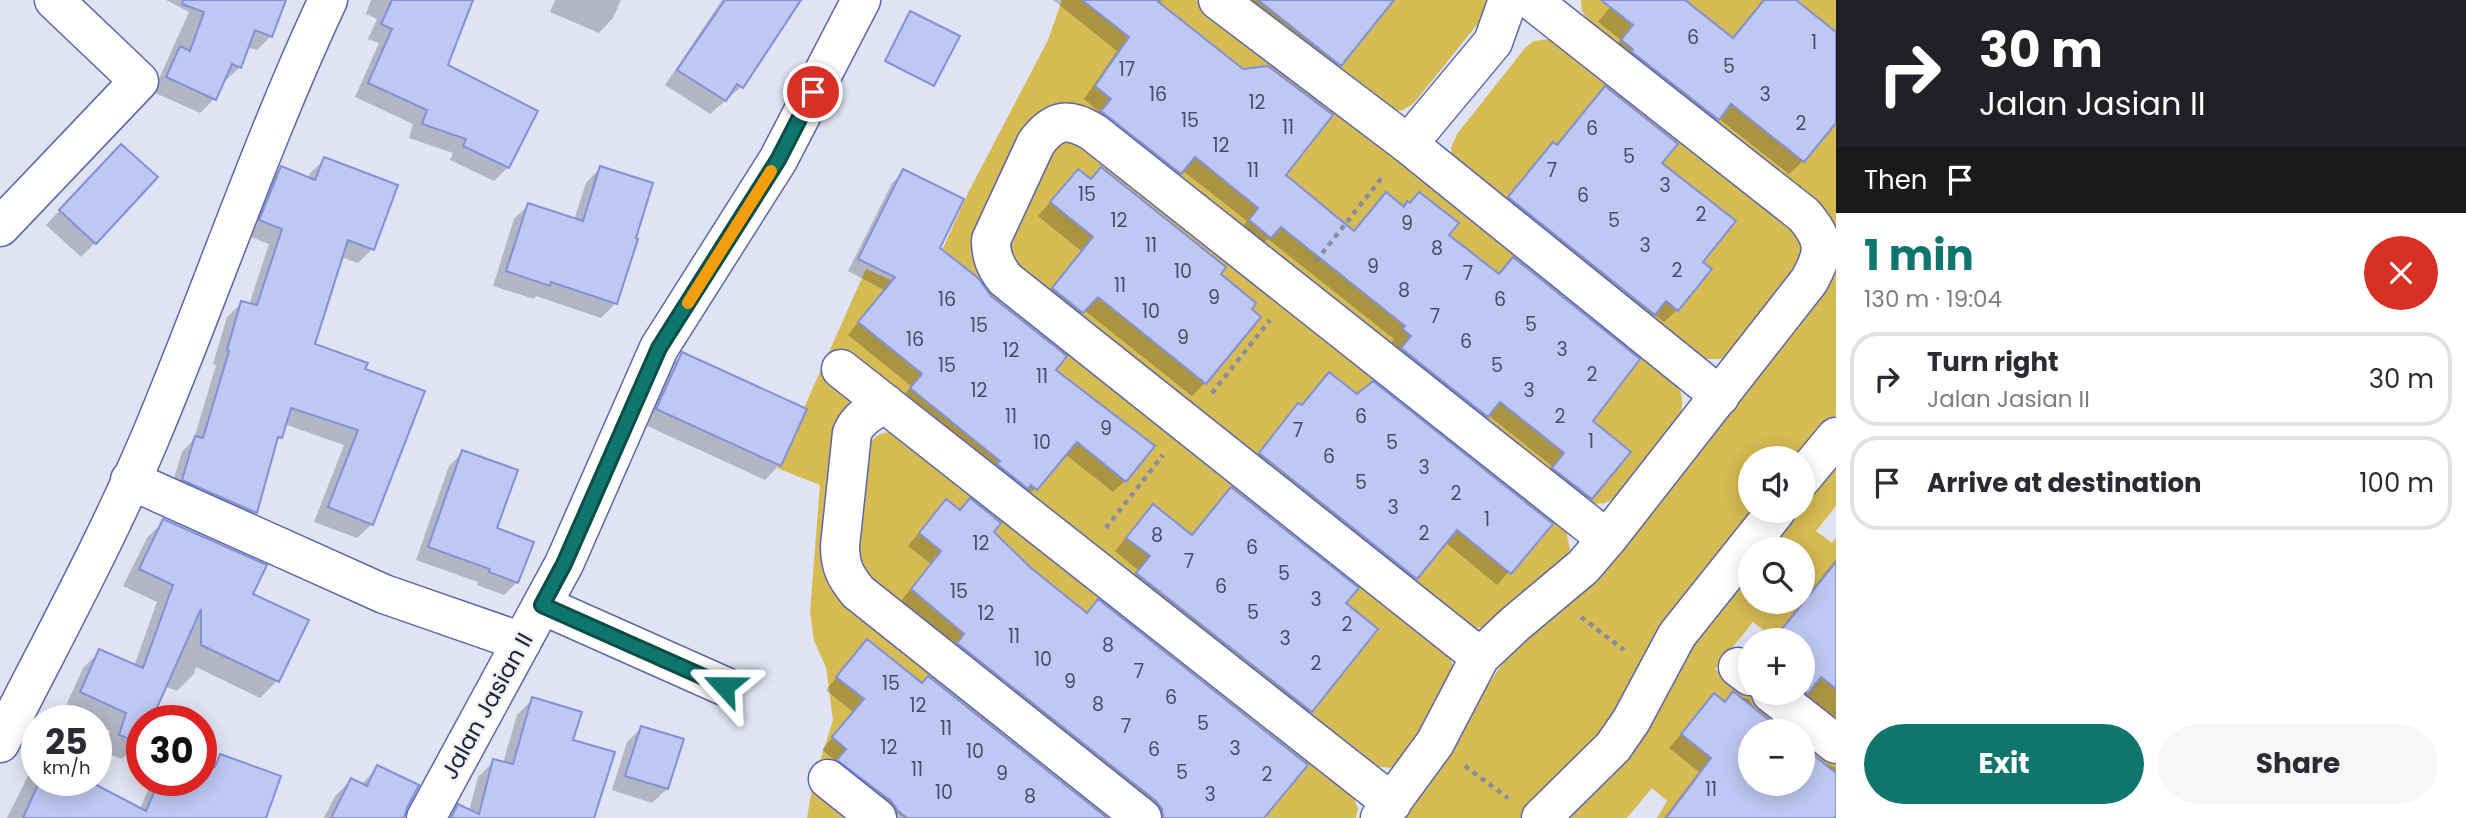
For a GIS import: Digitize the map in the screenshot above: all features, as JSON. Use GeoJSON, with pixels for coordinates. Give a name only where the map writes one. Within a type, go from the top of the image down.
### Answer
{"type":"FeatureCollection","features":[{"type":"Feature","properties":{"kind":"street"},"geometry":{"type":"LineString","coordinates":[[3,218],[139,80],[54,0]]}},
{"type":"Feature","properties":{"kind":"street"},"geometry":{"type":"LineString","coordinates":[[0,743],[74,598],[154,427],[298,65],[328,0]]}},
{"type":"Feature","properties":{"kind":"street","name":"Jalan Jasian II"},"geometry":{"type":"LineString","coordinates":[[426,818],[564,564],[659,348],[778,160],[861,0]]}},
{"type":"Feature","properties":{"kind":"street"},"geometry":{"type":"LineString","coordinates":[[1218,0],[1408,144],[1720,396]]}},
{"type":"Feature","properties":{"kind":"street"},"geometry":{"type":"LineString","coordinates":[[1493,42],[1508,0]]}},
{"type":"Feature","properties":{"kind":"street"},"geometry":{"type":"LineString","coordinates":[[841,369],[1081,558],[1386,811],[1435,743],[1480,657],[1583,568],[1607,539],[1809,281],[1821,257],[1822,243],[1816,229],[1804,215],[1547,5],[1493,42],[1408,144]]}},
{"type":"Feature","properties":{"kind":"street"},"geometry":{"type":"LineString","coordinates":[[1480,657],[1005,279],[996,267],[991,253],[991,240],[1045,131],[1068,121],[1093,132],[1607,539]]}},
{"type":"Feature","properties":{"kind":"street"},"geometry":{"type":"LineString","coordinates":[[886,404],[857,422],[852,433],[840,545],[840,563],[845,576],[858,592],[1142,818]]}},
{"type":"Feature","properties":{"kind":"street"},"geometry":{"type":"LineString","coordinates":[[1815,462],[1836,437]]}},
{"type":"Feature","properties":{"kind":"street"},"geometry":{"type":"LineString","coordinates":[[130,480],[384,594],[522,642]]}},
{"type":"Feature","properties":{"kind":"street"},"geometry":{"type":"LineString","coordinates":[[1527,810],[1613,747],[1631,721],[1677,635],[1766,523]]}},
{"type":"Feature","properties":{"kind":"street"},"geometry":{"type":"LineString","coordinates":[[542,605],[724,686]]}},
{"type":"Feature","properties":{"kind":"street"},"geometry":{"type":"LineString","coordinates":[[1786,705],[1836,744]]}},
{"type":"Feature","properties":{"kind":"street"},"geometry":{"type":"LineString","coordinates":[[828,779],[877,818]]}},
{"type":"Feature","properties":{"kind":"path"},"geometry":{"type":"LineString","coordinates":[[1081,558],[1408,144]]}},
{"type":"Feature","properties":{"kind":"path"},"geometry":{"type":"LineString","coordinates":[[1553,594],[1654,674]]}},
{"type":"Feature","properties":{"kind":"path"},"geometry":{"type":"LineString","coordinates":[[1435,743],[1527,810]]}},
{"type":"Feature","properties":{"kind":"shaded area"},"geometry":{"type":"Polygon","coordinates":[[[1062,0],[1196,0],[1671,378],[1682,396],[1680,417],[1618,496],[1605,503],[1594,504],[1084,110],[976,233],[1450,656],[1453,668],[1449,682],[1401,762],[1390,768],[1368,765],[845,350],[831,378],[854,398],[837,420],[832,437],[823,562],[829,584],[848,605],[1115,818],[904,818],[835,764],[853,818],[807,818],[813,783],[833,720],[826,667],[814,641],[810,612],[820,485],[777,468],[866,269],[922,294],[969,191],[1048,40],[1062,0]]]}},
{"type":"Feature","properties":{"kind":"shaded area"},"geometry":{"type":"Polygon","coordinates":[[[1247,0],[1489,0],[1484,16],[1414,103],[1396,111],[1247,0]]]}},
{"type":"Feature","properties":{"kind":"shaded area"},"geometry":{"type":"Polygon","coordinates":[[[1581,0],[1836,0],[1836,233],[1589,22],[1582,11],[1581,0]]]}},
{"type":"Feature","properties":{"kind":"shaded area"},"geometry":{"type":"Polygon","coordinates":[[[1549,39],[1791,228],[1803,241],[1805,259],[1727,356],[1720,359],[1702,359],[1452,158],[1451,148],[1457,134],[1525,48],[1534,41],[1549,39]]]}},
{"type":"Feature","properties":{"kind":"shaded area"},"geometry":{"type":"Polygon","coordinates":[[[1063,141],[1078,141],[1566,530],[1570,550],[1563,562],[1487,626],[1477,628],[1467,625],[1015,266],[1007,249],[1050,150],[1063,141]]]}},
{"type":"Feature","properties":{"kind":"shaded area"},"geometry":{"type":"Polygon","coordinates":[[[1836,266],[1836,415],[1810,446],[1738,446],[1738,523],[1749,523],[1587,749],[1520,818],[1400,818],[1498,670],[1836,266]]]}},
{"type":"Feature","properties":{"kind":"shaded area"},"geometry":{"type":"Polygon","coordinates":[[[892,431],[1352,794],[1358,808],[1356,818],[1166,818],[868,580],[856,560],[870,442],[878,435],[892,431]]]}},
{"type":"Feature","properties":{"kind":"shaded area"},"geometry":{"type":"Polygon","coordinates":[[[1836,461],[1836,506],[1816,531],[1832,543],[1836,538],[1836,721],[1815,704],[1815,628],[1761,628],[1753,622],[1748,628],[1738,628],[1738,641],[1715,669],[1738,687],[1738,705],[1761,705],[1779,719],[1738,719],[1738,796],[1815,796],[1815,748],[1836,765],[1836,818],[1657,818],[1667,801],[1652,788],[1627,818],[1565,818],[1684,651],[1738,583],[1738,614],[1815,614],[1815,537],[1775,537],[1786,523],[1815,523],[1815,487],[1836,461]]]}},
{"type":"Feature","properties":{"kind":"building"},"geometry":{"type":"Polygon","coordinates":[[[183,0],[286,0],[272,37],[255,30],[241,68],[232,64],[216,100],[166,77],[180,46],[190,51],[204,12],[182,4],[183,0]]]}},
{"type":"Feature","properties":{"kind":"building"},"geometry":{"type":"Polygon","coordinates":[[[392,0],[473,0],[448,65],[538,111],[509,168],[463,146],[466,139],[422,124],[427,110],[368,83],[392,29],[381,24],[392,0]]]}},
{"type":"Feature","properties":{"kind":"building"},"geometry":{"type":"Polygon","coordinates":[[[725,0],[801,0],[743,88],[737,84],[726,101],[677,70],[725,0]]]}},
{"type":"Feature","properties":{"kind":"building"},"geometry":{"type":"Polygon","coordinates":[[[1082,0],[1156,0],[1243,69],[1268,66],[1333,115],[1286,175],[1354,231],[1386,192],[1404,207],[1407,201],[1410,203],[1419,192],[1459,223],[1449,235],[1499,274],[1513,257],[1640,359],[1593,421],[1631,452],[1592,499],[1552,468],[1564,453],[1500,402],[1488,417],[1401,348],[1411,336],[1402,329],[1405,326],[1281,227],[1271,238],[1249,220],[1258,208],[1195,157],[1181,174],[1101,111],[1111,99],[1095,86],[1129,37],[1082,0]]]}},
{"type":"Feature","properties":{"kind":"building"},"geometry":{"type":"Polygon","coordinates":[[[1258,0],[1394,0],[1341,66],[1258,0]]]}},
{"type":"Feature","properties":{"kind":"building"},"geometry":{"type":"Polygon","coordinates":[[[1601,0],[1685,0],[1733,38],[1764,0],[1796,0],[1836,32],[1836,123],[1804,162],[1731,104],[1719,120],[1632,52],[1633,49],[1621,40],[1633,25],[1601,0]]]}},
{"type":"Feature","properties":{"kind":"building"},"geometry":{"type":"Polygon","coordinates":[[[910,11],[960,36],[934,86],[885,61],[910,11]]]}},
{"type":"Feature","properties":{"kind":"building"},"geometry":{"type":"Polygon","coordinates":[[[1605,86],[1678,144],[1662,163],[1736,221],[1703,262],[1712,269],[1678,311],[1666,301],[1655,315],[1508,197],[1553,142],[1557,145],[1605,86]]]}},
{"type":"Feature","properties":{"kind":"building"},"geometry":{"type":"Polygon","coordinates":[[[121,144],[158,177],[96,244],[59,210],[121,144]]]}},
{"type":"Feature","properties":{"kind":"building"},"geometry":{"type":"Polygon","coordinates":[[[324,157],[398,185],[374,250],[348,240],[315,344],[368,363],[365,369],[425,391],[373,525],[328,507],[358,430],[291,408],[282,438],[278,437],[257,513],[182,480],[195,436],[203,438],[241,301],[257,305],[282,229],[259,220],[281,166],[315,180],[324,157]]]}},
{"type":"Feature","properties":{"kind":"building"},"geometry":{"type":"Polygon","coordinates":[[[600,166],[653,183],[617,304],[551,282],[550,286],[506,271],[528,203],[583,221],[600,166]]]}},
{"type":"Feature","properties":{"kind":"building"},"geometry":{"type":"Polygon","coordinates":[[[1101,167],[1226,267],[1221,274],[1256,303],[1252,309],[1261,317],[1206,384],[1098,297],[1083,313],[1052,288],[1093,237],[1050,202],[1078,169],[1091,179],[1101,167]]]}},
{"type":"Feature","properties":{"kind":"building"},"geometry":{"type":"Polygon","coordinates":[[[903,169],[964,199],[940,248],[978,278],[991,296],[1067,356],[1056,370],[1155,446],[1126,482],[1077,442],[1037,490],[1031,485],[1028,489],[997,464],[1000,461],[910,388],[922,374],[858,322],[895,277],[858,259],[903,169]]]}},
{"type":"Feature","properties":{"kind":"building"},"geometry":{"type":"Polygon","coordinates":[[[682,352],[807,409],[781,466],[656,409],[682,352]]]}},
{"type":"Feature","properties":{"kind":"building"},"geometry":{"type":"Polygon","coordinates":[[[1329,372],[1357,394],[1373,381],[1553,524],[1511,574],[1457,530],[1417,579],[1259,453],[1298,403],[1302,405],[1329,372]]]}},
{"type":"Feature","properties":{"kind":"building"},"geometry":{"type":"Polygon","coordinates":[[[462,450],[518,470],[497,528],[534,542],[518,583],[489,572],[490,569],[428,547],[462,450]]]}},
{"type":"Feature","properties":{"kind":"building"},"geometry":{"type":"Polygon","coordinates":[[[1231,487],[1359,588],[1346,603],[1378,629],[1312,712],[1136,573],[1150,556],[1126,538],[1153,504],[1192,535],[1231,487]]]}},
{"type":"Feature","properties":{"kind":"building"},"geometry":{"type":"Polygon","coordinates":[[[970,498],[1001,523],[994,532],[1031,568],[1087,613],[1098,599],[1308,765],[1264,818],[1163,818],[1162,809],[1156,801],[957,643],[964,634],[911,589],[941,551],[919,533],[946,499],[960,510],[970,498]]]}},
{"type":"Feature","properties":{"kind":"building"},"geometry":{"type":"Polygon","coordinates":[[[163,519],[267,565],[253,594],[309,620],[279,682],[201,645],[201,609],[158,705],[126,705],[126,713],[80,692],[99,649],[143,668],[173,585],[139,569],[163,519]]]}},
{"type":"Feature","properties":{"kind":"building"},"geometry":{"type":"Polygon","coordinates":[[[1836,562],[1836,689],[1821,677],[1815,685],[1815,628],[1783,628],[1794,614],[1815,614],[1815,588],[1836,562]]]}},
{"type":"Feature","properties":{"kind":"building"},"geometry":{"type":"Polygon","coordinates":[[[867,639],[922,683],[928,676],[1107,818],[907,818],[891,801],[837,760],[846,749],[832,737],[864,699],[836,677],[867,639]]]}},
{"type":"Feature","properties":{"kind":"building"},"geometry":{"type":"Polygon","coordinates":[[[1733,691],[1738,695],[1738,705],[1750,705],[1768,719],[1738,719],[1738,796],[1815,796],[1815,756],[1836,773],[1836,818],[1666,818],[1711,758],[1681,734],[1714,693],[1725,702],[1733,691]]]}},
{"type":"Feature","properties":{"kind":"building"},"geometry":{"type":"Polygon","coordinates":[[[532,697],[582,712],[573,740],[615,752],[594,818],[451,818],[458,804],[479,814],[493,759],[513,764],[532,697]]]}},
{"type":"Feature","properties":{"kind":"building"},"geometry":{"type":"Polygon","coordinates":[[[126,713],[126,738],[119,735],[126,713]]]}},
{"type":"Feature","properties":{"kind":"building"},"geometry":{"type":"Polygon","coordinates":[[[641,726],[684,739],[668,789],[625,776],[641,726]]]}},
{"type":"Feature","properties":{"kind":"building"},"geometry":{"type":"Polygon","coordinates":[[[220,754],[281,776],[266,818],[23,818],[33,796],[112,796],[112,793],[146,811],[152,796],[217,796],[217,762],[220,754]]]}},
{"type":"Feature","properties":{"kind":"building"},"geometry":{"type":"Polygon","coordinates":[[[377,765],[419,785],[404,818],[331,818],[351,778],[367,786],[377,765]]]}},
{"type":"Feature","properties":{"kind":"slow traffic"},"geometry":{"type":"LineString","coordinates":[[688,303],[771,171]]}},
{"type":"Feature","properties":{"kind":"route"},"geometry":{"type":"LineString","coordinates":[[724,686],[542,605],[564,564],[659,348],[778,160],[813,92]]}}]}
